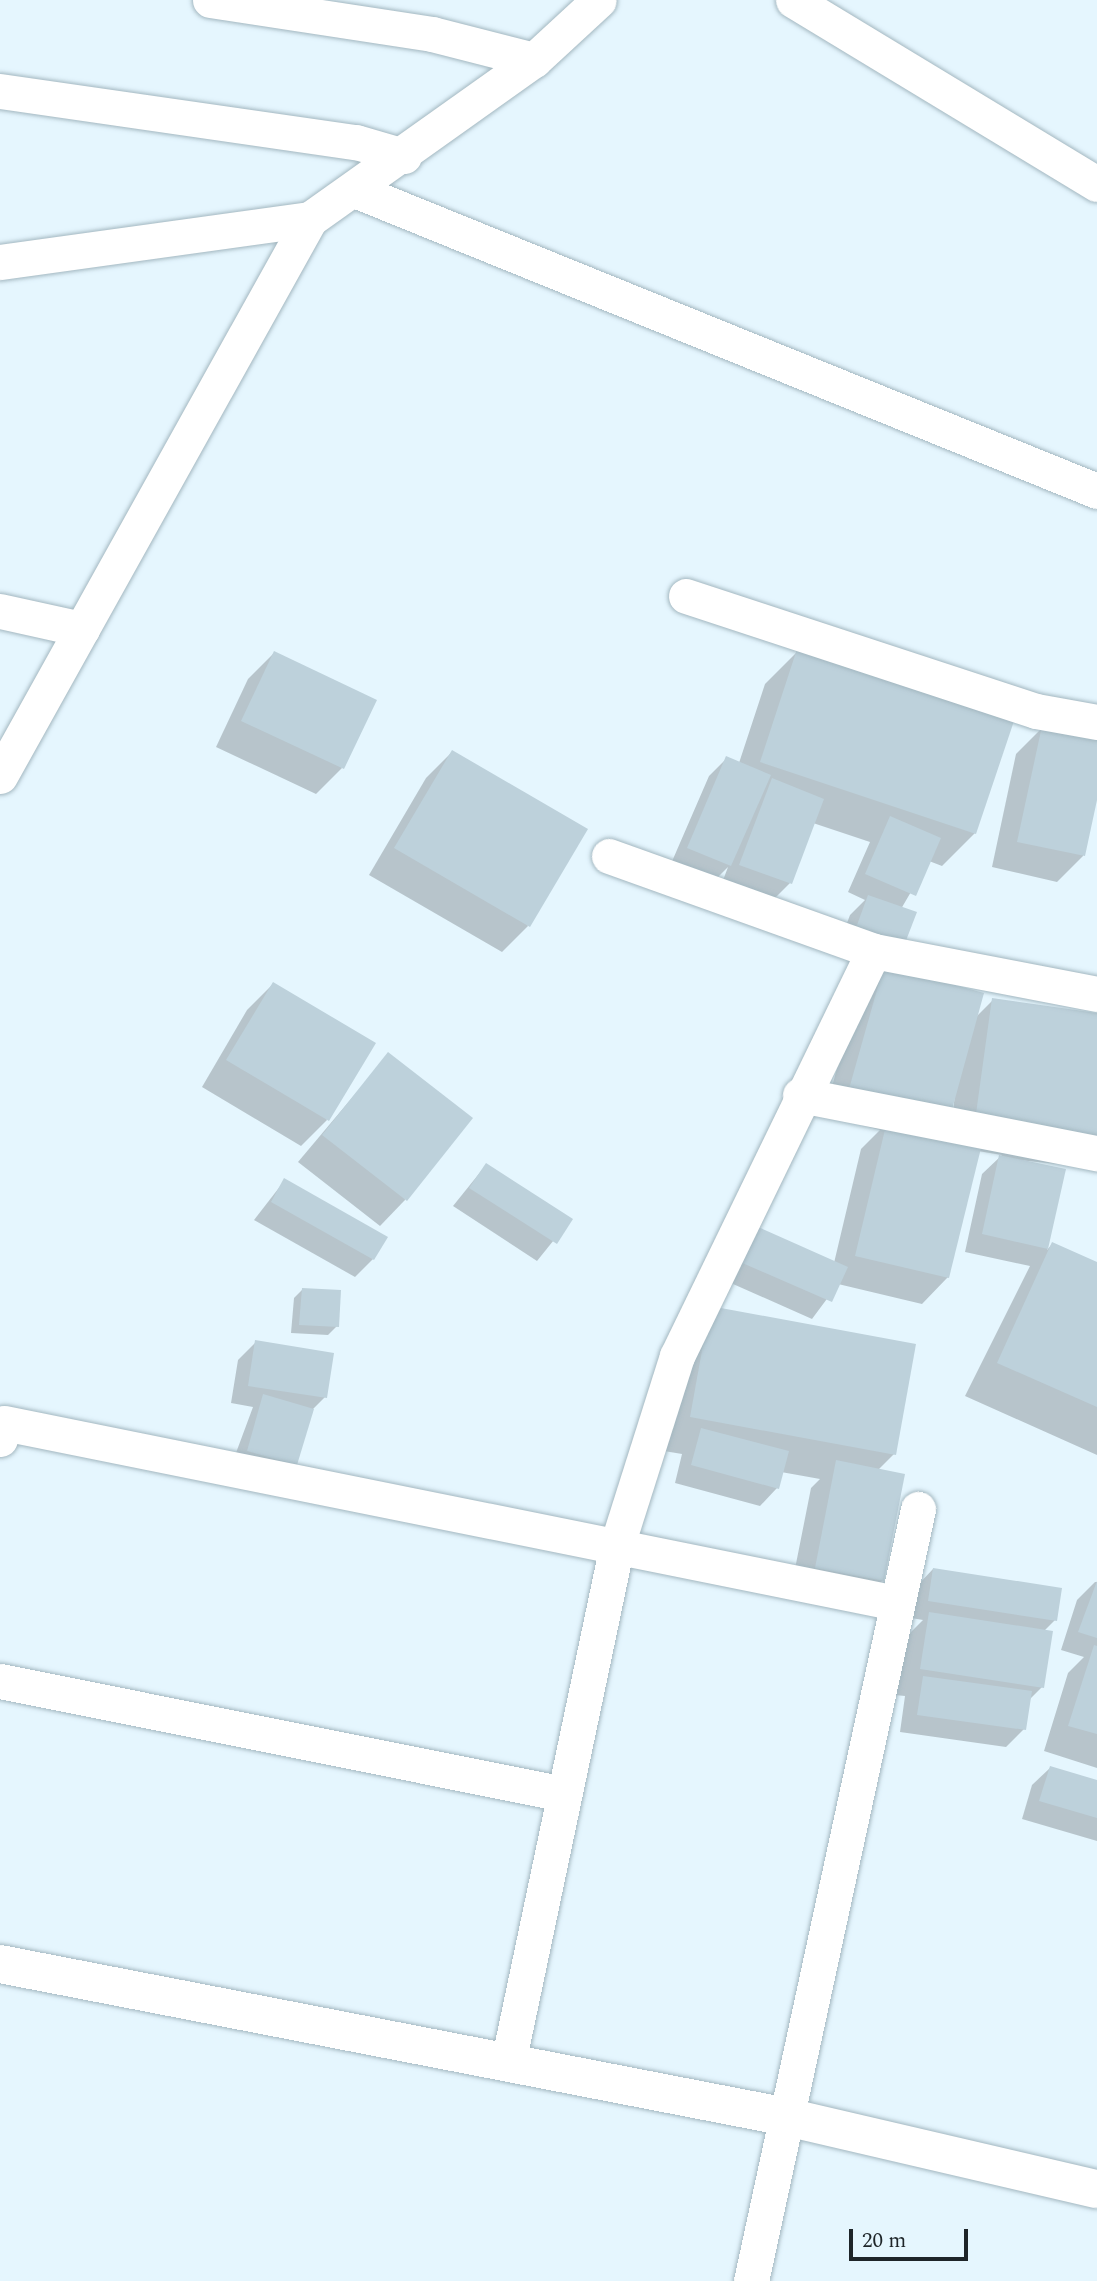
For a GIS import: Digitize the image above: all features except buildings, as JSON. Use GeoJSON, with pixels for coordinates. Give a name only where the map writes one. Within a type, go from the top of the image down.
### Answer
{"type":"FeatureCollection","features":[{"type":"Feature","properties":{"kind":"street"},"geometry":{"type":"LineString","coordinates":[[210,0],[432,34],[534,60]]}},
{"type":"Feature","properties":{"kind":"street"},"geometry":{"type":"LineString","coordinates":[[0,262],[310,219],[357,191],[534,60],[599,0]]}},
{"type":"Feature","properties":{"kind":"street"},"geometry":{"type":"LineString","coordinates":[[793,0],[1097,184]]}},
{"type":"Feature","properties":{"kind":"street"},"geometry":{"type":"LineString","coordinates":[[0,91],[356,142],[404,156]]}},
{"type":"Feature","properties":{"kind":"street"},"geometry":{"type":"LineString","coordinates":[[357,191],[1097,491]]}},
{"type":"Feature","properties":{"kind":"street"},"geometry":{"type":"LineString","coordinates":[[0,775],[310,219]]}},
{"type":"Feature","properties":{"kind":"street"},"geometry":{"type":"LineString","coordinates":[[686,596],[1037,711],[1097,722]]}},
{"type":"Feature","properties":{"kind":"street"},"geometry":{"type":"LineString","coordinates":[[0,611],[82,629]]}},
{"type":"Feature","properties":{"kind":"street"},"geometry":{"type":"LineString","coordinates":[[609,856],[874,951],[1097,995]]}},
{"type":"Feature","properties":{"kind":"street"},"geometry":{"type":"LineString","coordinates":[[508,2063],[617,1545],[677,1356],[800,1095],[874,951]]}},
{"type":"Feature","properties":{"kind":"street"},"geometry":{"type":"LineString","coordinates":[[800,1095],[1097,1153]]}},
{"type":"Feature","properties":{"kind":"street"},"geometry":{"type":"LineString","coordinates":[[0,1439],[4,1423],[897,1603]]}},
{"type":"Feature","properties":{"kind":"street"},"geometry":{"type":"LineString","coordinates":[[751,2281],[918,1509]]}},
{"type":"Feature","properties":{"kind":"street"},"geometry":{"type":"LineString","coordinates":[[0,1681],[564,1794]]}},
{"type":"Feature","properties":{"kind":"street"},"geometry":{"type":"LineString","coordinates":[[0,1964],[787,2117],[1097,2189]]}}]}
